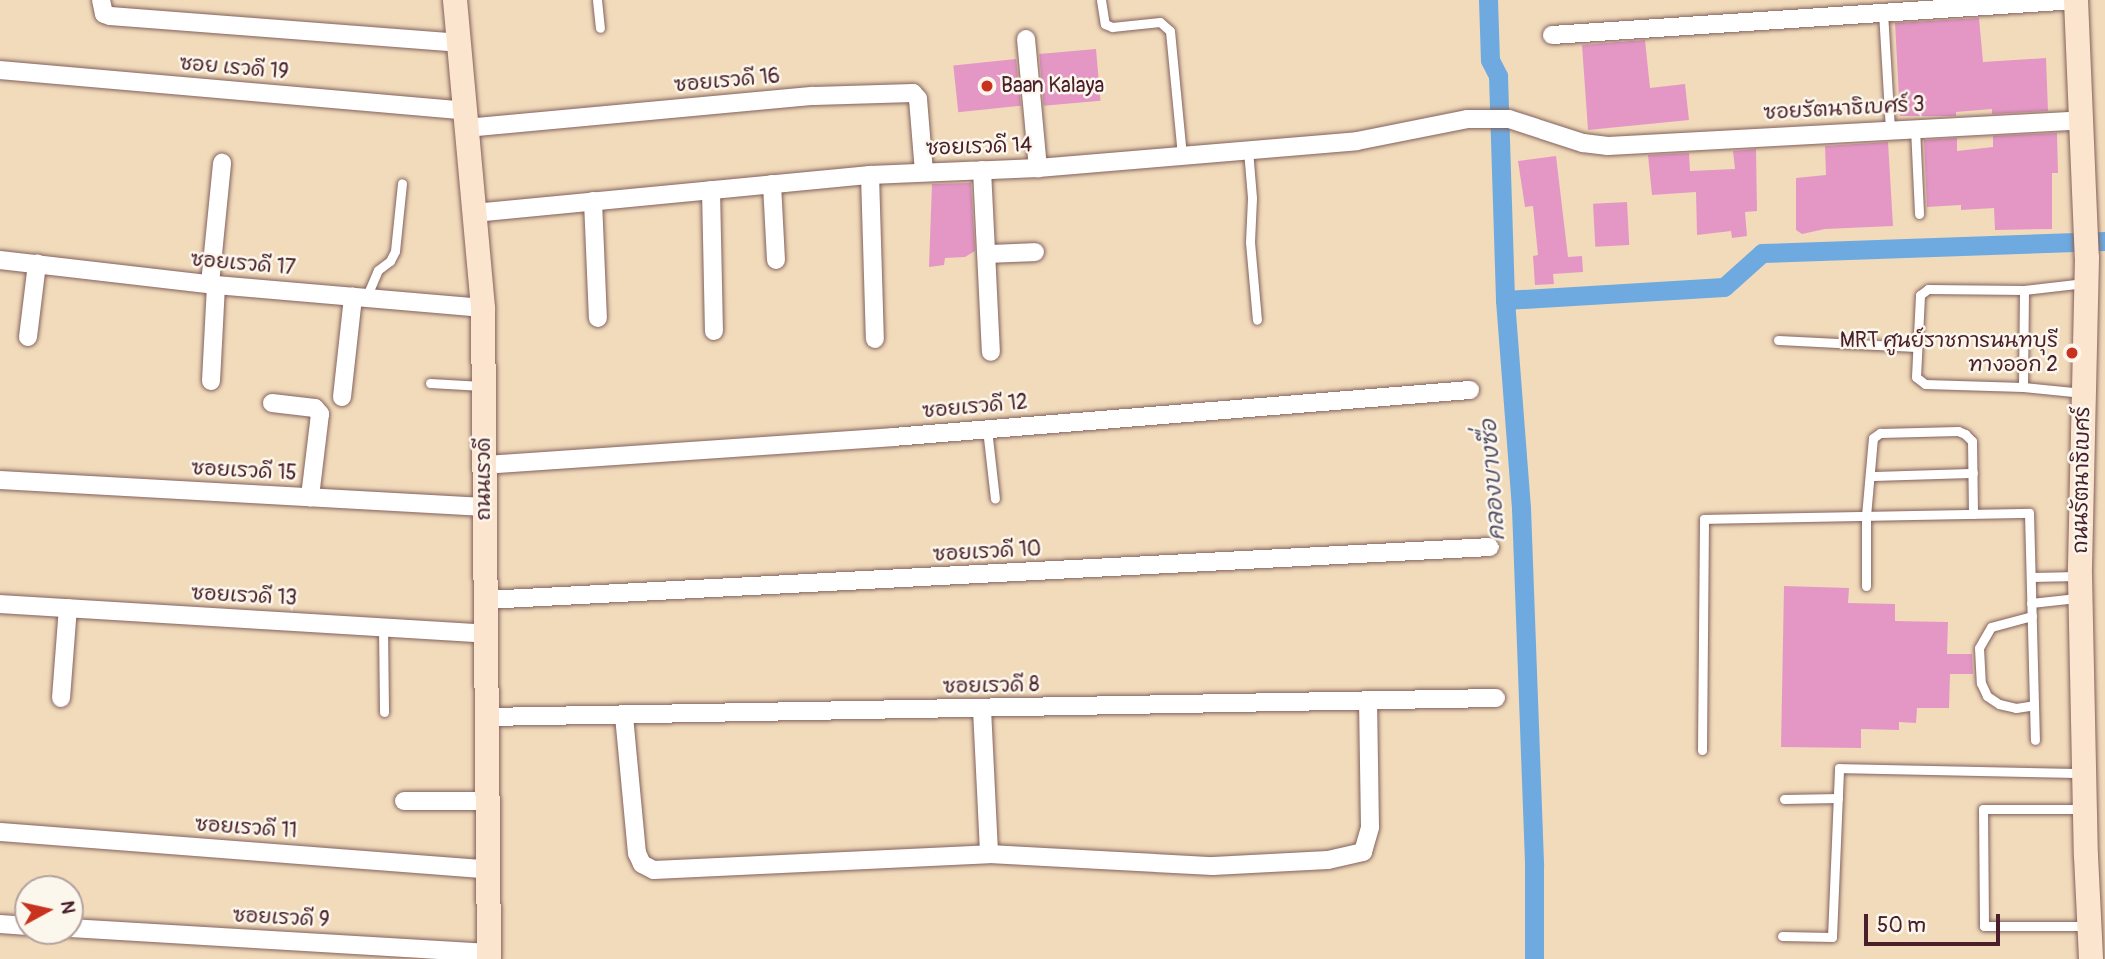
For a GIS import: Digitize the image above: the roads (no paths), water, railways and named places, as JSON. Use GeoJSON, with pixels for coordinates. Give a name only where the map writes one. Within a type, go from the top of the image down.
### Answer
{"type":"FeatureCollection","features":[{"type":"Feature","properties":{"kind":"main road","name":"ถนนเรวดี"},"geometry":{"type":"LineString","coordinates":[[455,0],[483,308],[489,956]]}},
{"type":"Feature","properties":{"kind":"main road","name":"ถนนรัตนาธิเบศร์"},"geometry":{"type":"LineString","coordinates":[[2076,0],[2087,258],[2081,587],[2091,959]]}},
{"type":"Feature","properties":{"kind":"main road"},"geometry":{"type":"LineString","coordinates":[[2080,69],[2086,41],[2086,0]]}},
{"type":"Feature","properties":{"kind":"street"},"geometry":{"type":"LineString","coordinates":[[101,0],[104,14],[110,16],[458,43]]}},
{"type":"Feature","properties":{"kind":"street"},"geometry":{"type":"LineString","coordinates":[[1552,35],[2076,0]]}},
{"type":"Feature","properties":{"kind":"street"},"geometry":{"type":"LineString","coordinates":[[1026,39],[1038,168]]}},
{"type":"Feature","properties":{"kind":"street","name":"ซอย เรวดี 19"},"geometry":{"type":"LineString","coordinates":[[0,70],[465,120]]}},
{"type":"Feature","properties":{"kind":"street","name":"ซอยเรวดี 16"},"geometry":{"type":"LineString","coordinates":[[465,120],[814,96],[913,93],[918,99],[924,172]]}},
{"type":"Feature","properties":{"kind":"street","name":"ซอยเรวดี 14"},"geometry":{"type":"LineString","coordinates":[[474,213],[870,175],[1038,168],[1357,141],[1485,119],[1509,119],[1583,143],[1608,146]]}},
{"type":"Feature","properties":{"kind":"street","name":"ซอยรัตนาธิเบศร์ 3"},"geometry":{"type":"LineString","coordinates":[[1608,146],[2082,120]]}},
{"type":"Feature","properties":{"kind":"street"},"geometry":{"type":"LineString","coordinates":[[211,381],[213,285],[222,163]]}},
{"type":"Feature","properties":{"kind":"street"},"geometry":{"type":"LineString","coordinates":[[982,170],[988,254],[990,352]]}},
{"type":"Feature","properties":{"kind":"street"},"geometry":{"type":"LineString","coordinates":[[870,175],[875,338]]}},
{"type":"Feature","properties":{"kind":"street"},"geometry":{"type":"LineString","coordinates":[[772,184],[776,260]]}},
{"type":"Feature","properties":{"kind":"street"},"geometry":{"type":"LineString","coordinates":[[711,190],[714,331]]}},
{"type":"Feature","properties":{"kind":"street"},"geometry":{"type":"LineString","coordinates":[[593,201],[598,318]]}},
{"type":"Feature","properties":{"kind":"street"},"geometry":{"type":"LineString","coordinates":[[988,254],[1035,252]]}},
{"type":"Feature","properties":{"kind":"street","name":"ซอยเรวดี 17"},"geometry":{"type":"LineString","coordinates":[[0,260],[213,285],[483,308]]}},
{"type":"Feature","properties":{"kind":"street"},"geometry":{"type":"LineString","coordinates":[[28,337],[37,264]]}},
{"type":"Feature","properties":{"kind":"street"},"geometry":{"type":"LineString","coordinates":[[342,397],[359,297]]}},
{"type":"Feature","properties":{"kind":"street","name":"ซอยเรวดี 12"},"geometry":{"type":"LineString","coordinates":[[484,465],[987,429],[1470,390]]}},
{"type":"Feature","properties":{"kind":"street"},"geometry":{"type":"LineString","coordinates":[[272,403],[315,408],[320,414],[310,497]]}},
{"type":"Feature","properties":{"kind":"street","name":"ซอยเรวดี 15"},"geometry":{"type":"LineString","coordinates":[[0,480],[484,507]]}},
{"type":"Feature","properties":{"kind":"street","name":"ซอยเรวดี 10"},"geometry":{"type":"LineString","coordinates":[[485,600],[1490,547]]}},
{"type":"Feature","properties":{"kind":"street","name":"ซอยเรวดี 13"},"geometry":{"type":"LineString","coordinates":[[0,604],[486,634]]}},
{"type":"Feature","properties":{"kind":"street"},"geometry":{"type":"LineString","coordinates":[[61,698],[68,608]]}},
{"type":"Feature","properties":{"kind":"street","name":"ซอยเรวดี 8"},"geometry":{"type":"LineString","coordinates":[[487,717],[1496,698]]}},
{"type":"Feature","properties":{"kind":"street"},"geometry":{"type":"LineString","coordinates":[[624,716],[637,853],[642,864],[654,870],[989,854],[1213,866],[1328,860],[1357,855],[1368,845],[1368,702]]}},
{"type":"Feature","properties":{"kind":"street"},"geometry":{"type":"LineString","coordinates":[[982,709],[989,854]]}},
{"type":"Feature","properties":{"kind":"street"},"geometry":{"type":"LineString","coordinates":[[404,801],[488,801]]}},
{"type":"Feature","properties":{"kind":"street","name":"ซอยเรวดี 11"},"geometry":{"type":"LineString","coordinates":[[0,832],[489,870]]}},
{"type":"Feature","properties":{"kind":"street","name":"ซอยเรวดี 9"},"geometry":{"type":"LineString","coordinates":[[84,930],[489,956]]}},
{"type":"Feature","properties":{"kind":"lane"},"geometry":{"type":"LineString","coordinates":[[597,0],[600,28]]}},
{"type":"Feature","properties":{"kind":"lane"},"geometry":{"type":"LineString","coordinates":[[1101,0],[1105,24],[1112,27],[1160,22],[1170,32],[1182,155]]}},
{"type":"Feature","properties":{"kind":"lane"},"geometry":{"type":"LineString","coordinates":[[1883,12],[1890,130]]}},
{"type":"Feature","properties":{"kind":"lane"},"geometry":{"type":"LineString","coordinates":[[1915,128],[1919,214]]}},
{"type":"Feature","properties":{"kind":"lane"},"geometry":{"type":"LineString","coordinates":[[1248,150],[1252,198],[1250,242],[1256,320]]}},
{"type":"Feature","properties":{"kind":"lane"},"geometry":{"type":"LineString","coordinates":[[359,297],[378,270],[390,261],[395,251],[402,183]]}},
{"type":"Feature","properties":{"kind":"lane"},"geometry":{"type":"LineString","coordinates":[[2084,394],[2023,387],[1920,382],[1916,377],[1920,295],[1928,289],[2024,290],[2086,283]]}},
{"type":"Feature","properties":{"kind":"lane"},"geometry":{"type":"LineString","coordinates":[[2023,387],[2024,290]]}},
{"type":"Feature","properties":{"kind":"lane"},"geometry":{"type":"LineString","coordinates":[[1778,340],[1917,347]]}},
{"type":"Feature","properties":{"kind":"lane"},"geometry":{"type":"LineString","coordinates":[[430,383],[484,386]]}},
{"type":"Feature","properties":{"kind":"lane"},"geometry":{"type":"LineString","coordinates":[[987,429],[995,499]]}},
{"type":"Feature","properties":{"kind":"lane"},"geometry":{"type":"LineString","coordinates":[[1866,586],[1866,516],[1873,438],[1880,433],[1958,431],[1972,440],[1973,514]]}},
{"type":"Feature","properties":{"kind":"lane"},"geometry":{"type":"LineString","coordinates":[[1870,476],[1973,473]]}},
{"type":"Feature","properties":{"kind":"lane"},"geometry":{"type":"LineString","coordinates":[[1702,750],[1704,519],[2029,513],[2035,740]]}},
{"type":"Feature","properties":{"kind":"lane"},"geometry":{"type":"LineString","coordinates":[[2031,577],[2081,587]]}},
{"type":"Feature","properties":{"kind":"lane"},"geometry":{"type":"LineString","coordinates":[[2031,603],[2081,587]]}},
{"type":"Feature","properties":{"kind":"lane"},"geometry":{"type":"LineString","coordinates":[[2032,616],[1991,627],[1979,648],[1981,683],[1987,696],[1999,704],[2016,708],[2034,705]]}},
{"type":"Feature","properties":{"kind":"lane"},"geometry":{"type":"LineString","coordinates":[[383,627],[384,712]]}},
{"type":"Feature","properties":{"kind":"lane"},"geometry":{"type":"LineString","coordinates":[[1782,936],[1832,937],[1839,768],[2085,774]]}},
{"type":"Feature","properties":{"kind":"lane"},"geometry":{"type":"LineString","coordinates":[[1784,799],[1838,798]]}},
{"type":"Feature","properties":{"kind":"lane"},"geometry":{"type":"LineString","coordinates":[[2085,809],[1983,809],[1984,926],[2089,926]]}},
{"type":"Feature","properties":{"kind":"waterway","name":"คลองบางซื่อ"},"geometry":{"type":"LineString","coordinates":[[1488,0],[1490,60],[1498,76],[1505,300],[1521,508],[1534,867],[1534,959]]}},
{"type":"Feature","properties":{"kind":"waterway"},"geometry":{"type":"LineString","coordinates":[[1505,300],[1724,287],[1762,253],[2105,241]]}},
{"type":"Feature","properties":{"kind":"place","name":"Baan Kalaya"},"geometry":{"type":"Point","coordinates":[987,86]}},
{"type":"Feature","properties":{"kind":"place","name":"MRT ศูนย์ราชการนนทบุรี ทางออก 2"},"geometry":{"type":"Point","coordinates":[2072,353]}}]}
